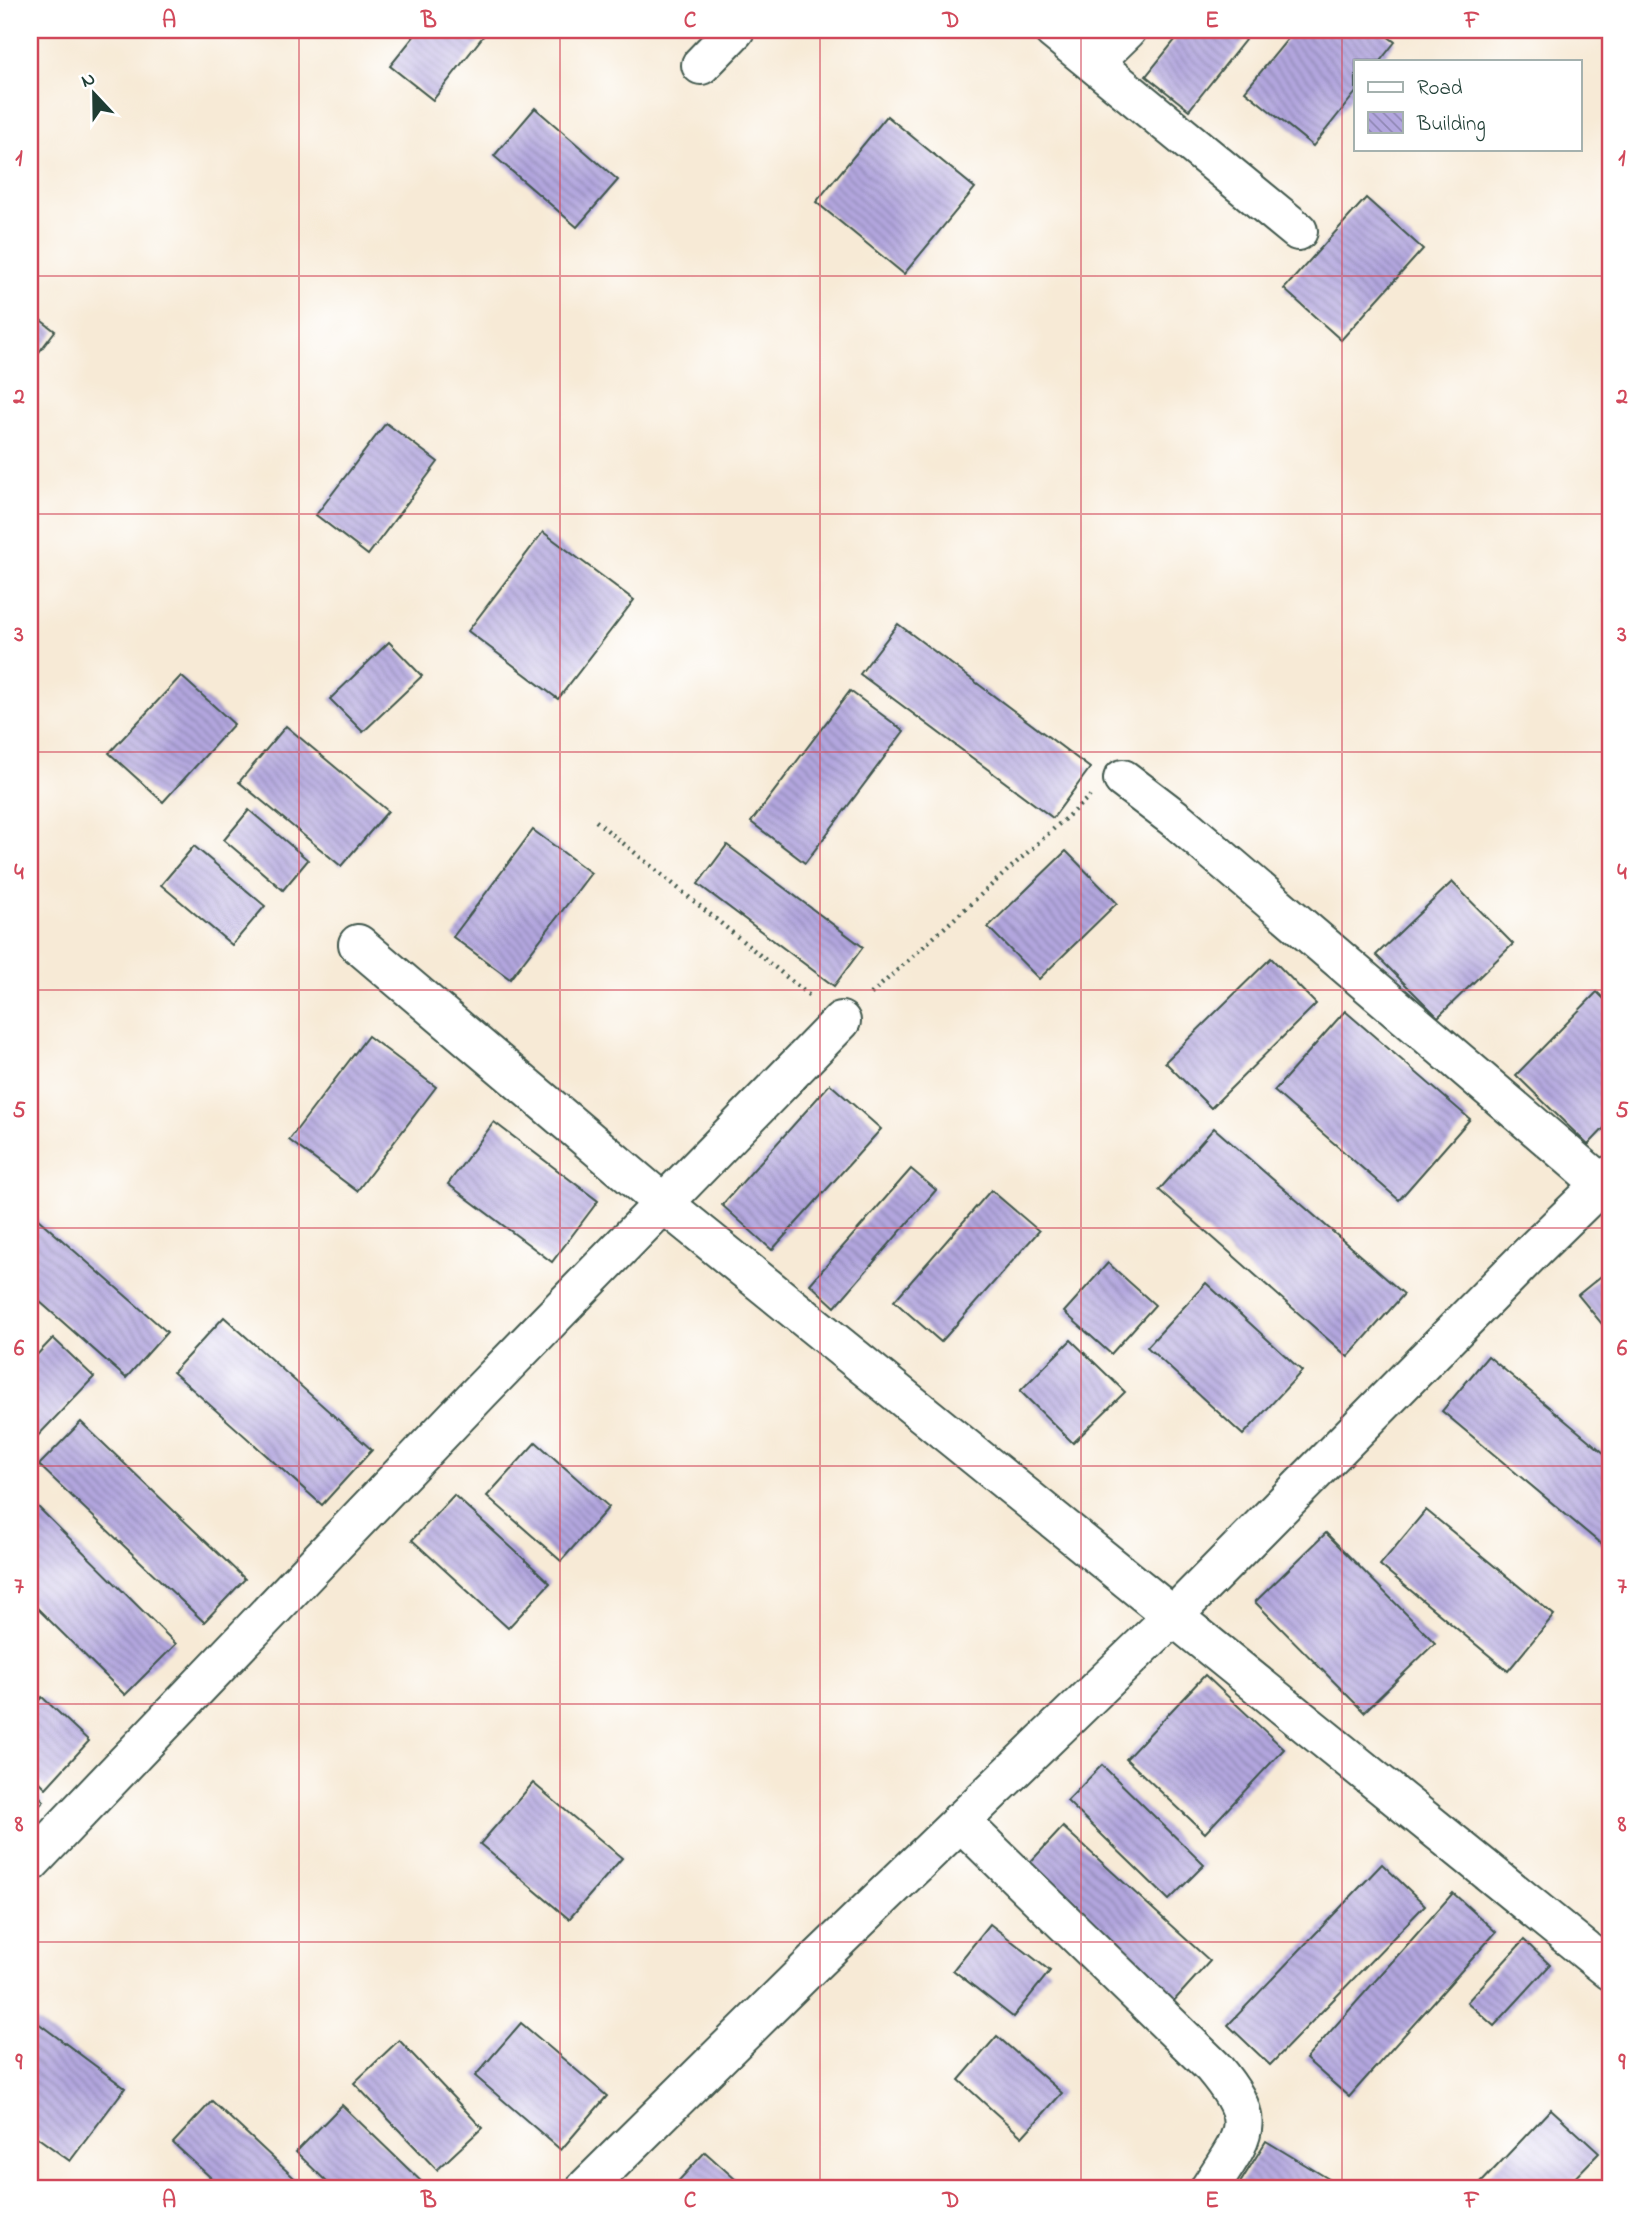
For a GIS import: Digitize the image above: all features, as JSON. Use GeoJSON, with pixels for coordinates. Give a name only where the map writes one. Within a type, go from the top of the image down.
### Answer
{"type":"FeatureCollection","features":[{"type":"Feature","properties":{"kind":"street"},"geometry":{"type":"LineString","coordinates":[[701,65],[735,30]]}},
{"type":"Feature","properties":{"kind":"street"},"geometry":{"type":"LineString","coordinates":[[1053,30],[1298,231]]}},
{"type":"Feature","properties":{"kind":"street"},"geometry":{"type":"LineString","coordinates":[[1094,62],[1127,30]]}},
{"type":"Feature","properties":{"kind":"street"},"geometry":{"type":"LineString","coordinates":[[586,2188],[1172,1617],[1535,1249],[1608,1184],[1178,821],[1123,779]]}},
{"type":"Feature","properties":{"kind":"street"},"geometry":{"type":"LineString","coordinates":[[359,944],[663,1203],[1611,1971]]}},
{"type":"Feature","properties":{"kind":"street"},"geometry":{"type":"LineString","coordinates":[[30,1863],[841,1021]]}},
{"type":"Feature","properties":{"kind":"street"},"geometry":{"type":"LineString","coordinates":[[960,1821],[1213,2067],[1231,2088],[1241,2109],[1244,2129],[1237,2146],[1210,2188]]}},
{"type":"Feature","properties":{"kind":"path"},"geometry":{"type":"LineString","coordinates":[[596,821],[841,1021],[1103,784],[1114,778],[1123,779]]}},
{"type":"Feature","properties":{"kind":"building"},"geometry":{"type":"Polygon","coordinates":[[[419,30],[488,30],[433,100],[390,66],[419,30]]]}},
{"type":"Feature","properties":{"kind":"building"},"geometry":{"type":"Polygon","coordinates":[[[1183,30],[1253,30],[1189,110],[1146,76],[1183,30]]]}},
{"type":"Feature","properties":{"kind":"building"},"geometry":{"type":"Polygon","coordinates":[[[1295,30],[1379,30],[1395,42],[1381,60],[1354,60],[1354,95],[1313,146],[1245,91],[1295,30]]]}},
{"type":"Feature","properties":{"kind":"building"},"geometry":{"type":"Polygon","coordinates":[[[535,108],[618,180],[577,227],[494,156],[535,108]]]}},
{"type":"Feature","properties":{"kind":"building"},"geometry":{"type":"Polygon","coordinates":[[[887,116],[975,188],[904,274],[816,202],[887,116]]]}},
{"type":"Feature","properties":{"kind":"building"},"geometry":{"type":"Polygon","coordinates":[[[1366,198],[1423,249],[1341,340],[1284,289],[1366,198]]]}},
{"type":"Feature","properties":{"kind":"building"},"geometry":{"type":"Polygon","coordinates":[[[30,312],[55,331],[30,364],[30,312]]]}},
{"type":"Feature","properties":{"kind":"building"},"geometry":{"type":"Polygon","coordinates":[[[386,423],[438,462],[368,555],[316,515],[386,423]]]}},
{"type":"Feature","properties":{"kind":"building"},"geometry":{"type":"Polygon","coordinates":[[[543,532],[634,600],[558,699],[468,631],[543,532]]]}},
{"type":"Feature","properties":{"kind":"building"},"geometry":{"type":"Polygon","coordinates":[[[1611,593],[1611,611],[1603,601],[1611,593]]]}},
{"type":"Feature","properties":{"kind":"building"},"geometry":{"type":"Polygon","coordinates":[[[898,624],[1090,768],[1053,818],[860,674],[898,624]]]}},
{"type":"Feature","properties":{"kind":"building"},"geometry":{"type":"Polygon","coordinates":[[[389,642],[422,676],[363,732],[330,699],[389,642]]]}},
{"type":"Feature","properties":{"kind":"building"},"geometry":{"type":"Polygon","coordinates":[[[181,676],[234,724],[163,802],[109,753],[181,676]]]}},
{"type":"Feature","properties":{"kind":"building"},"geometry":{"type":"Polygon","coordinates":[[[850,691],[904,731],[805,863],[751,822],[850,691]]]}},
{"type":"Feature","properties":{"kind":"building"},"geometry":{"type":"Polygon","coordinates":[[[286,726],[388,811],[341,866],[239,782],[286,726]]]}},
{"type":"Feature","properties":{"kind":"building"},"geometry":{"type":"Polygon","coordinates":[[[249,810],[308,860],[283,890],[224,840],[249,810]]]}},
{"type":"Feature","properties":{"kind":"building"},"geometry":{"type":"Polygon","coordinates":[[[533,830],[591,873],[510,979],[453,937],[533,830]]]}},
{"type":"Feature","properties":{"kind":"building"},"geometry":{"type":"Polygon","coordinates":[[[727,845],[863,947],[834,986],[698,884],[727,845]]]}},
{"type":"Feature","properties":{"kind":"building"},"geometry":{"type":"Polygon","coordinates":[[[194,846],[265,906],[232,945],[161,885],[194,846]]]}},
{"type":"Feature","properties":{"kind":"building"},"geometry":{"type":"Polygon","coordinates":[[[1066,851],[1117,903],[1039,979],[988,927],[1066,851]]]}},
{"type":"Feature","properties":{"kind":"building"},"geometry":{"type":"Polygon","coordinates":[[[1452,882],[1513,944],[1438,1017],[1376,955],[1452,882]]]}},
{"type":"Feature","properties":{"kind":"building"},"geometry":{"type":"Polygon","coordinates":[[[1271,958],[1316,1004],[1211,1108],[1165,1062],[1271,958]]]}},
{"type":"Feature","properties":{"kind":"building"},"geometry":{"type":"Polygon","coordinates":[[[1597,992],[1611,1006],[1611,1121],[1588,1145],[1516,1075],[1597,992]]]}},
{"type":"Feature","properties":{"kind":"building"},"geometry":{"type":"Polygon","coordinates":[[[1345,1011],[1470,1119],[1399,1200],[1274,1091],[1345,1011]]]}},
{"type":"Feature","properties":{"kind":"building"},"geometry":{"type":"Polygon","coordinates":[[[368,1036],[436,1087],[357,1191],[289,1140],[368,1036]]]}},
{"type":"Feature","properties":{"kind":"building"},"geometry":{"type":"Polygon","coordinates":[[[830,1084],[881,1129],[772,1250],[722,1205],[830,1084]]]}},
{"type":"Feature","properties":{"kind":"building"},"geometry":{"type":"Polygon","coordinates":[[[494,1122],[598,1201],[552,1262],[448,1184],[494,1122]]]}},
{"type":"Feature","properties":{"kind":"building"},"geometry":{"type":"Polygon","coordinates":[[[1214,1128],[1404,1294],[1348,1357],[1159,1190],[1214,1128]]]}},
{"type":"Feature","properties":{"kind":"building"},"geometry":{"type":"Polygon","coordinates":[[[911,1169],[936,1190],[835,1307],[810,1284],[911,1169]]]}},
{"type":"Feature","properties":{"kind":"building"},"geometry":{"type":"Polygon","coordinates":[[[991,1190],[1039,1231],[941,1342],[894,1301],[991,1190]]]}},
{"type":"Feature","properties":{"kind":"building"},"geometry":{"type":"Polygon","coordinates":[[[30,1212],[167,1332],[126,1378],[30,1293],[30,1212]]]}},
{"type":"Feature","properties":{"kind":"building"},"geometry":{"type":"Polygon","coordinates":[[[1108,1263],[1155,1305],[1111,1354],[1064,1312],[1108,1263]]]}},
{"type":"Feature","properties":{"kind":"building"},"geometry":{"type":"Polygon","coordinates":[[[1611,1268],[1611,1335],[1578,1295],[1611,1268]]]}},
{"type":"Feature","properties":{"kind":"building"},"geometry":{"type":"Polygon","coordinates":[[[1206,1283],[1302,1371],[1243,1435],[1147,1347],[1206,1283]]]}},
{"type":"Feature","properties":{"kind":"building"},"geometry":{"type":"Polygon","coordinates":[[[224,1317],[372,1450],[322,1505],[173,1372],[224,1317]]]}},
{"type":"Feature","properties":{"kind":"building"},"geometry":{"type":"Polygon","coordinates":[[[53,1338],[94,1377],[30,1444],[30,1362],[53,1338]]]}},
{"type":"Feature","properties":{"kind":"building"},"geometry":{"type":"Polygon","coordinates":[[[1071,1340],[1125,1392],[1073,1443],[1020,1391],[1071,1340]]]}},
{"type":"Feature","properties":{"kind":"building"},"geometry":{"type":"Polygon","coordinates":[[[1488,1356],[1611,1459],[1611,1543],[1607,1549],[1442,1411],[1488,1356]]]}},
{"type":"Feature","properties":{"kind":"building"},"geometry":{"type":"Polygon","coordinates":[[[81,1422],[245,1579],[204,1622],[39,1465],[81,1422]]]}},
{"type":"Feature","properties":{"kind":"building"},"geometry":{"type":"Polygon","coordinates":[[[536,1442],[609,1507],[561,1561],[487,1496],[536,1442]]]}},
{"type":"Feature","properties":{"kind":"building"},"geometry":{"type":"Polygon","coordinates":[[[454,1495],[550,1583],[508,1628],[412,1540],[454,1495]]]}},
{"type":"Feature","properties":{"kind":"building"},"geometry":{"type":"Polygon","coordinates":[[[30,1499],[176,1644],[125,1695],[30,1601],[30,1499]]]}},
{"type":"Feature","properties":{"kind":"building"},"geometry":{"type":"Polygon","coordinates":[[[1426,1510],[1554,1615],[1508,1671],[1380,1565],[1426,1510]]]}},
{"type":"Feature","properties":{"kind":"building"},"geometry":{"type":"Polygon","coordinates":[[[1326,1533],[1435,1643],[1364,1712],[1255,1602],[1326,1533]]]}},
{"type":"Feature","properties":{"kind":"building"},"geometry":{"type":"Polygon","coordinates":[[[1205,1675],[1284,1749],[1205,1833],[1126,1759],[1205,1675]]]}},
{"type":"Feature","properties":{"kind":"building"},"geometry":{"type":"Polygon","coordinates":[[[42,1697],[89,1741],[46,1788],[30,1772],[30,1710],[42,1697]]]}},
{"type":"Feature","properties":{"kind":"building"},"geometry":{"type":"Polygon","coordinates":[[[1102,1765],[1204,1865],[1169,1900],[1067,1801],[1102,1765]]]}},
{"type":"Feature","properties":{"kind":"building"},"geometry":{"type":"Polygon","coordinates":[[[533,1783],[622,1858],[569,1919],[480,1844],[533,1783]]]}},
{"type":"Feature","properties":{"kind":"building"},"geometry":{"type":"Polygon","coordinates":[[[30,1787],[44,1801],[30,1815],[30,1787]]]}},
{"type":"Feature","properties":{"kind":"building"},"geometry":{"type":"Polygon","coordinates":[[[1063,1827],[1210,1961],[1171,2004],[1023,1870],[1063,1827]]]}},
{"type":"Feature","properties":{"kind":"building"},"geometry":{"type":"Polygon","coordinates":[[[1382,1864],[1425,1905],[1270,2065],[1228,2025],[1382,1864]]]}},
{"type":"Feature","properties":{"kind":"building"},"geometry":{"type":"Polygon","coordinates":[[[1453,1893],[1496,1932],[1349,2097],[1306,2059],[1453,1893]]]}},
{"type":"Feature","properties":{"kind":"building"},"geometry":{"type":"Polygon","coordinates":[[[990,1924],[1050,1971],[1013,2017],[953,1970],[990,1924]]]}},
{"type":"Feature","properties":{"kind":"building"},"geometry":{"type":"Polygon","coordinates":[[[1524,1940],[1550,1965],[1494,2026],[1467,2002],[1524,1940]]]}},
{"type":"Feature","properties":{"kind":"building"},"geometry":{"type":"Polygon","coordinates":[[[30,2017],[125,2088],[70,2161],[30,2132],[30,2017]]]}},
{"type":"Feature","properties":{"kind":"building"},"geometry":{"type":"Polygon","coordinates":[[[521,2023],[607,2096],[561,2150],[475,2076],[521,2023]]]}},
{"type":"Feature","properties":{"kind":"building"},"geometry":{"type":"Polygon","coordinates":[[[997,2036],[1062,2093],[1022,2137],[959,2080],[997,2036]]]}},
{"type":"Feature","properties":{"kind":"building"},"geometry":{"type":"Polygon","coordinates":[[[399,2040],[482,2128],[437,2170],[354,2083],[399,2040]]]}},
{"type":"Feature","properties":{"kind":"building"},"geometry":{"type":"Polygon","coordinates":[[[212,2101],[305,2188],[222,2188],[173,2143],[212,2101]]]}},
{"type":"Feature","properties":{"kind":"building"},"geometry":{"type":"Polygon","coordinates":[[[342,2105],[428,2188],[333,2188],[296,2152],[342,2105]]]}},
{"type":"Feature","properties":{"kind":"building"},"geometry":{"type":"Polygon","coordinates":[[[1551,2109],[1599,2153],[1565,2188],[1485,2188],[1480,2184],[1551,2109]]]}},
{"type":"Feature","properties":{"kind":"building"},"geometry":{"type":"Polygon","coordinates":[[[1266,2141],[1337,2184],[1334,2188],[1237,2188],[1266,2141]]]}},
{"type":"Feature","properties":{"kind":"building"},"geometry":{"type":"Polygon","coordinates":[[[705,2152],[745,2188],[672,2188],[705,2152]]]}}]}
